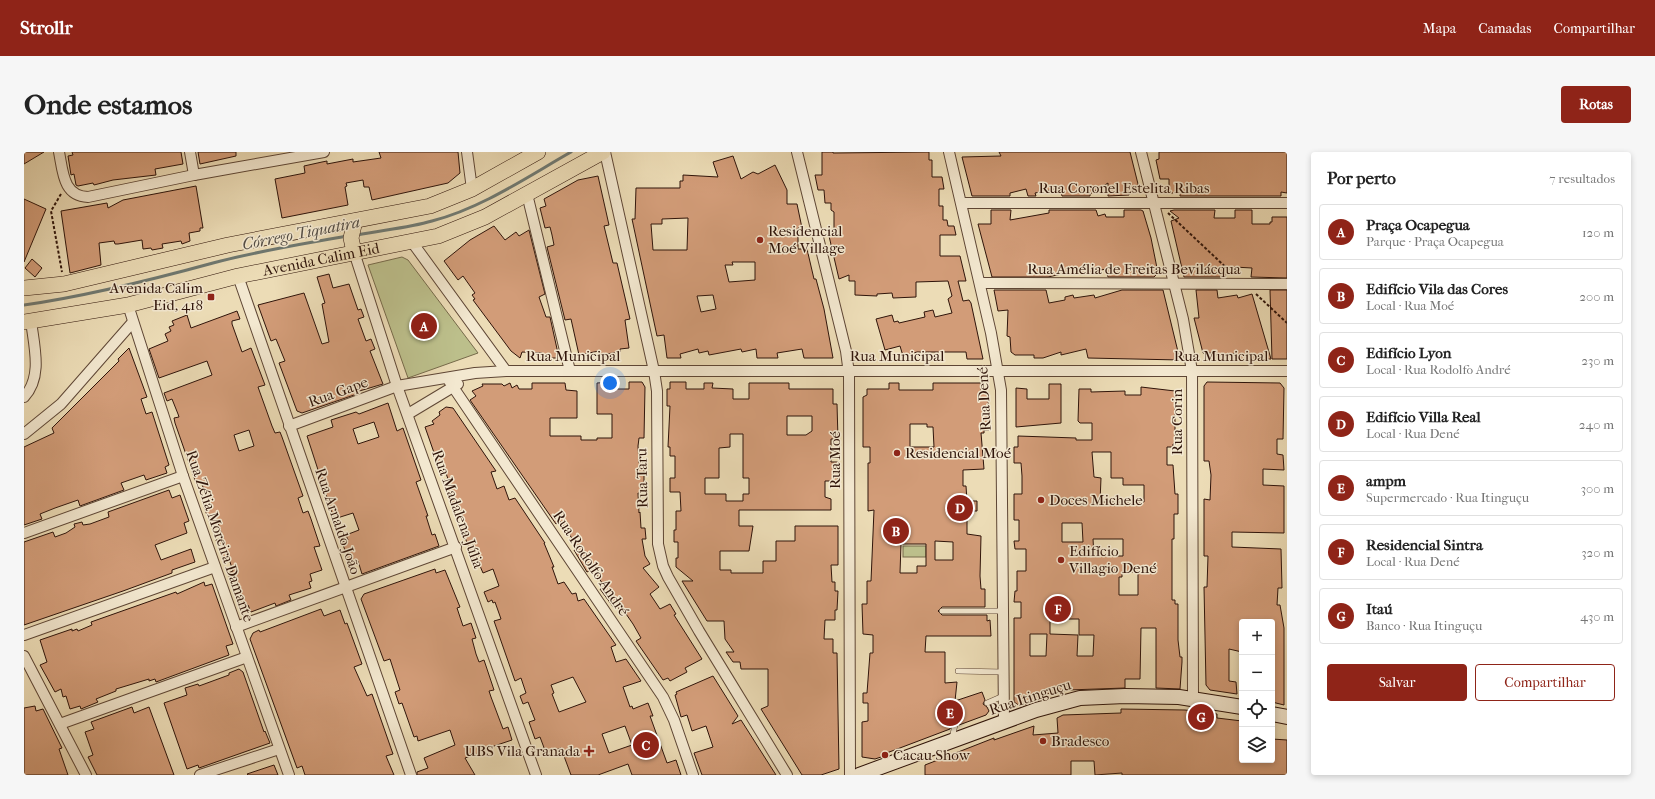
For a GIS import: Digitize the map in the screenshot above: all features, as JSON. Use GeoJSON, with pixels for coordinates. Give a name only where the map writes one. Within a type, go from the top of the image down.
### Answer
{"type":"FeatureCollection","features":[{"type":"Feature","properties":{"kind":"main road","name":"Avenida Calim Eid"},"geometry":{"type":"LineString","coordinates":[[28,322],[128,305],[238,276],[354,237],[472,189],[538,152]]}},
{"type":"Feature","properties":{"kind":"main road","name":"Avenida Calim Eid"},"geometry":{"type":"LineString","coordinates":[[24,288],[64,284],[228,244],[354,237],[412,242],[462,227],[485,218],[604,152]]}},
{"type":"Feature","properties":{"kind":"main road","name":"Rua Itinguçu"},"geometry":{"type":"LineString","coordinates":[[859,775],[1058,703],[1080,698],[1125,696],[1193,698],[1239,706]]}},
{"type":"Feature","properties":{"kind":"main road"},"geometry":{"type":"LineString","coordinates":[[1275,715],[1287,717]]}},
{"type":"Feature","properties":{"kind":"street"},"geometry":{"type":"LineString","coordinates":[[59,152],[66,184],[74,194],[88,197],[194,175],[323,152]]}},
{"type":"Feature","properties":{"kind":"street"},"geometry":{"type":"LineString","coordinates":[[190,152],[194,175]]}},
{"type":"Feature","properties":{"kind":"street"},"geometry":{"type":"LineString","coordinates":[[466,152],[472,189]]}},
{"type":"Feature","properties":{"kind":"street","name":"Rua Taru"},"geometry":{"type":"LineString","coordinates":[[604,152],[654,371],[657,391],[658,544],[663,566],[699,631],[787,775]]}},
{"type":"Feature","properties":{"kind":"street","name":"Rua Moé"},"geometry":{"type":"LineString","coordinates":[[797,152],[846,351],[848,370],[850,775]]}},
{"type":"Feature","properties":{"kind":"street","name":"Rua Dené"},"geometry":{"type":"LineString","coordinates":[[949,152],[980,284],[999,371],[1001,390],[1004,722]]}},
{"type":"Feature","properties":{"kind":"street","name":"Rua Corin"},"geometry":{"type":"LineString","coordinates":[[1141,152],[1159,203],[1173,284],[1184,324],[1192,371],[1193,698]]}},
{"type":"Feature","properties":{"kind":"street"},"geometry":{"type":"LineString","coordinates":[[527,194],[570,371]]}},
{"type":"Feature","properties":{"kind":"street","name":"Rua Coronel Estelita Ribas"},"geometry":{"type":"LineString","coordinates":[[962,203],[1287,203]]}},
{"type":"Feature","properties":{"kind":"street","name":"Rua Madalena Júlia"},"geometry":{"type":"LineString","coordinates":[[354,237],[397,386],[456,547],[536,775]]}},
{"type":"Feature","properties":{"kind":"street"},"geometry":{"type":"LineString","coordinates":[[412,242],[506,371]]}},
{"type":"Feature","properties":{"kind":"street","name":"Rua Arnaldo João"},"geometry":{"type":"LineString","coordinates":[[238,276],[411,775]]}},
{"type":"Feature","properties":{"kind":"street","name":"Rua Amélia de Freitas Bevilácqua"},"geometry":{"type":"LineString","coordinates":[[980,284],[1287,284]]}},
{"type":"Feature","properties":{"kind":"street","name":"Rua Zélia Moreira Damante"},"geometry":{"type":"LineString","coordinates":[[128,305],[132,323],[183,476],[289,775]]}},
{"type":"Feature","properties":{"kind":"street"},"geometry":{"type":"LineString","coordinates":[[24,397],[34,383],[36,370],[28,322]]}},
{"type":"Feature","properties":{"kind":"street"},"geometry":{"type":"LineString","coordinates":[[24,434],[61,404],[132,323]]}},
{"type":"Feature","properties":{"kind":"street","name":"Rua Municipal"},"geometry":{"type":"LineString","coordinates":[[447,378],[475,373],[506,371],[1287,371]]}},
{"type":"Feature","properties":{"kind":"street"},"geometry":{"type":"LineString","coordinates":[[408,414],[475,373]]}},
{"type":"Feature","properties":{"kind":"street","name":"Rua Gape"},"geometry":{"type":"LineString","coordinates":[[289,426],[397,386],[447,378]]}},
{"type":"Feature","properties":{"kind":"street","name":"Rua Rodolfo André"},"geometry":{"type":"LineString","coordinates":[[447,378],[663,697],[674,720],[693,775]]}},
{"type":"Feature","properties":{"kind":"street"},"geometry":{"type":"LineString","coordinates":[[24,533],[183,476]]}},
{"type":"Feature","properties":{"kind":"street"},"geometry":{"type":"LineString","coordinates":[[236,627],[456,547]]}},
{"type":"Feature","properties":{"kind":"street"},"geometry":{"type":"LineString","coordinates":[[24,635],[215,567]]}},
{"type":"Feature","properties":{"kind":"street"},"geometry":{"type":"LineString","coordinates":[[24,656],[86,775]]}},
{"type":"Feature","properties":{"kind":"street"},"geometry":{"type":"LineString","coordinates":[[60,724],[247,657]]}},
{"type":"Feature","properties":{"kind":"street"},"geometry":{"type":"LineString","coordinates":[[200,775],[279,748]]}},
{"type":"Feature","properties":{"kind":"lane"},"geometry":{"type":"LineString","coordinates":[[942,611],[1002,611]]}},
{"type":"Feature","properties":{"kind":"lane"},"geometry":{"type":"LineString","coordinates":[[958,671],[1003,672]]}},
{"type":"Feature","properties":{"kind":"lane"},"geometry":{"type":"LineString","coordinates":[[987,703],[1003,696]]}},
{"type":"Feature","properties":{"kind":"lane"},"geometry":{"type":"LineString","coordinates":[[952,742],[957,715]]}},
{"type":"Feature","properties":{"kind":"path"},"geometry":{"type":"LineString","coordinates":[[64,284],[51,211],[66,184]]}},
{"type":"Feature","properties":{"kind":"path"},"geometry":{"type":"LineString","coordinates":[[1159,203],[1287,323]]}},
{"type":"Feature","properties":{"kind":"green space"},"geometry":{"type":"Polygon","coordinates":[[[402,257],[408,260],[478,353],[408,378],[368,265],[402,257]]]}},
{"type":"Feature","properties":{"kind":"green space"},"geometry":{"type":"Polygon","coordinates":[[[903,546],[926,546],[926,557],[903,557],[903,546]]]}},
{"type":"Feature","properties":{"kind":"building"},"geometry":{"type":"Polygon","coordinates":[[[24,152],[44,152],[24,164],[24,152]]]}},
{"type":"Feature","properties":{"kind":"building"},"geometry":{"type":"Polygon","coordinates":[[[72,152],[181,152],[183,164],[155,169],[156,175],[113,180],[94,185],[93,183],[78,186],[76,185],[74,174],[71,175],[68,156],[73,155],[72,152]]]}},
{"type":"Feature","properties":{"kind":"building"},"geometry":{"type":"Polygon","coordinates":[[[198,152],[236,152],[236,156],[200,164],[198,152]]]}},
{"type":"Feature","properties":{"kind":"building"},"geometry":{"type":"Polygon","coordinates":[[[379,152],[458,152],[460,173],[448,183],[372,200],[369,187],[364,187],[363,180],[346,183],[347,186],[345,187],[348,205],[282,218],[275,179],[305,173],[304,166],[327,161],[327,164],[353,159],[353,162],[381,158],[379,152]]]}},
{"type":"Feature","properties":{"kind":"building"},"geometry":{"type":"Polygon","coordinates":[[[822,152],[929,152],[929,160],[932,160],[932,177],[942,177],[944,189],[939,189],[939,206],[943,206],[943,220],[947,220],[948,226],[954,226],[956,235],[940,235],[940,256],[960,256],[966,281],[958,281],[963,301],[969,300],[971,303],[983,359],[967,359],[966,352],[917,352],[903,356],[900,346],[885,350],[876,319],[892,315],[894,322],[898,321],[899,323],[925,317],[924,312],[933,310],[935,317],[952,313],[948,299],[952,296],[948,281],[916,282],[916,297],[893,298],[892,293],[877,294],[877,296],[855,295],[855,281],[849,281],[849,275],[839,279],[829,236],[834,236],[834,212],[831,210],[831,203],[825,203],[824,190],[818,190],[815,175],[822,175],[822,152]]]}},
{"type":"Feature","properties":{"kind":"building"},"geometry":{"type":"Polygon","coordinates":[[[999,152],[1130,152],[1139,188],[1129,188],[1129,195],[1108,196],[1108,183],[1090,194],[1090,196],[1062,196],[1060,188],[1035,193],[1036,196],[1028,196],[1026,189],[1010,193],[1010,196],[972,196],[962,157],[1001,156],[999,152]]]}},
{"type":"Feature","properties":{"kind":"building"},"geometry":{"type":"Polygon","coordinates":[[[1159,152],[1287,152],[1287,193],[1281,192],[1281,196],[1180,196],[1180,193],[1169,193],[1169,179],[1160,179],[1156,160],[1159,159],[1159,152]]]}},
{"type":"Feature","properties":{"kind":"building"},"geometry":{"type":"Polygon","coordinates":[[[733,156],[741,179],[753,172],[758,174],[775,165],[787,190],[787,204],[797,204],[802,228],[798,228],[798,249],[807,249],[814,279],[816,279],[824,309],[833,358],[804,358],[802,349],[777,353],[778,358],[757,358],[756,349],[742,352],[741,349],[709,355],[708,351],[699,353],[698,349],[680,354],[681,358],[667,358],[664,335],[657,336],[632,219],[635,219],[636,188],[680,188],[680,181],[683,181],[683,175],[718,177],[713,162],[733,156]],[[688,218],[662,219],[662,224],[651,224],[653,250],[687,250],[688,218]],[[732,262],[733,265],[725,265],[729,282],[755,280],[755,262],[732,262]],[[713,295],[697,296],[701,312],[716,309],[713,295]]]}},
{"type":"Feature","properties":{"kind":"building"},"geometry":{"type":"Polygon","coordinates":[[[598,176],[609,225],[604,226],[613,263],[617,263],[630,319],[625,320],[629,348],[620,349],[620,352],[600,355],[599,351],[579,355],[571,319],[565,320],[547,247],[554,245],[550,227],[545,228],[540,208],[546,206],[544,199],[578,180],[598,176]]]}},
{"type":"Feature","properties":{"kind":"building"},"geometry":{"type":"Polygon","coordinates":[[[196,186],[203,228],[200,228],[200,231],[189,233],[190,241],[182,244],[181,241],[162,244],[163,248],[152,250],[151,248],[143,249],[142,240],[118,244],[115,244],[114,241],[99,243],[101,265],[70,273],[61,211],[107,203],[108,208],[123,200],[196,186]]]}},
{"type":"Feature","properties":{"kind":"building"},"geometry":{"type":"Polygon","coordinates":[[[24,199],[46,209],[24,262],[24,199]]]}},
{"type":"Feature","properties":{"kind":"building"},"geometry":{"type":"Polygon","coordinates":[[[991,210],[1011,210],[1010,220],[1049,213],[1049,210],[1096,210],[1098,216],[1105,214],[1106,217],[1124,217],[1124,210],[1141,210],[1143,211],[1151,238],[1158,273],[1154,277],[1108,277],[1106,269],[1081,274],[1080,270],[1048,277],[992,277],[978,224],[991,224],[991,210]]]}},
{"type":"Feature","properties":{"kind":"building"},"geometry":{"type":"Polygon","coordinates":[[[1215,210],[1214,218],[1235,218],[1235,210],[1252,210],[1252,224],[1270,224],[1270,222],[1272,222],[1272,217],[1287,217],[1287,278],[1251,277],[1252,268],[1234,267],[1234,269],[1228,269],[1225,277],[1184,277],[1171,221],[1179,218],[1170,211],[1215,210]]]}},
{"type":"Feature","properties":{"kind":"building"},"geometry":{"type":"Polygon","coordinates":[[[494,226],[505,240],[516,232],[519,236],[529,230],[545,294],[539,297],[546,317],[550,317],[559,358],[541,358],[542,353],[522,352],[520,358],[511,351],[473,300],[475,299],[472,295],[475,293],[463,276],[458,280],[444,261],[470,240],[494,226]]]}},
{"type":"Feature","properties":{"kind":"building"},"geometry":{"type":"Polygon","coordinates":[[[32,259],[42,268],[35,277],[25,268],[32,259]]]}},
{"type":"Feature","properties":{"kind":"building"},"geometry":{"type":"Polygon","coordinates":[[[329,274],[333,288],[349,284],[358,310],[361,309],[364,317],[358,319],[366,341],[371,339],[375,349],[370,351],[383,384],[356,392],[357,394],[302,413],[297,411],[279,363],[285,361],[276,339],[271,341],[258,305],[304,293],[322,344],[329,342],[322,304],[325,303],[317,277],[329,274]]]}},
{"type":"Feature","properties":{"kind":"building"},"geometry":{"type":"Polygon","coordinates":[[[994,290],[1046,290],[1049,303],[1065,300],[1065,297],[1073,295],[1074,298],[1094,295],[1095,298],[1122,290],[1163,290],[1180,360],[1088,358],[1086,349],[1061,355],[1061,352],[1043,358],[1034,358],[1034,355],[1015,355],[1011,352],[1010,337],[1007,336],[1008,310],[998,311],[994,290]]]}},
{"type":"Feature","properties":{"kind":"building"},"geometry":{"type":"Polygon","coordinates":[[[1196,290],[1217,290],[1218,298],[1237,295],[1238,298],[1252,294],[1271,359],[1244,360],[1237,358],[1236,353],[1217,356],[1216,353],[1203,353],[1194,318],[1199,318],[1196,290]]]}},
{"type":"Feature","properties":{"kind":"building"},"geometry":{"type":"Polygon","coordinates":[[[1270,290],[1287,290],[1287,359],[1272,359],[1270,290]]]}},
{"type":"Feature","properties":{"kind":"building"},"geometry":{"type":"Polygon","coordinates":[[[237,311],[240,319],[232,321],[232,324],[242,352],[251,348],[265,385],[258,387],[275,433],[280,432],[282,437],[303,496],[298,498],[303,513],[308,511],[320,546],[314,547],[322,570],[310,574],[312,581],[309,582],[311,588],[289,595],[291,600],[276,606],[275,603],[251,612],[248,605],[240,608],[228,573],[233,571],[228,556],[223,558],[216,540],[223,538],[218,523],[211,526],[204,507],[210,505],[201,482],[196,483],[175,423],[174,418],[179,417],[178,414],[172,399],[167,401],[164,393],[212,375],[207,361],[159,378],[149,349],[168,341],[165,334],[171,331],[169,327],[174,325],[172,321],[187,315],[191,328],[237,311]],[[249,430],[234,435],[239,451],[254,446],[249,430]]]}},
{"type":"Feature","properties":{"kind":"building"},"geometry":{"type":"Polygon","coordinates":[[[129,348],[147,397],[141,399],[146,414],[152,412],[169,465],[165,467],[167,473],[146,480],[144,475],[121,483],[124,490],[80,506],[78,500],[55,508],[40,514],[42,519],[24,525],[24,447],[54,433],[52,428],[119,361],[118,359],[129,348]]]}},
{"type":"Feature","properties":{"kind":"building"},"geometry":{"type":"Polygon","coordinates":[[[612,382],[612,389],[629,389],[629,382],[642,382],[645,387],[644,438],[639,438],[638,446],[639,463],[644,463],[644,492],[638,493],[641,528],[645,528],[646,539],[642,539],[645,556],[650,564],[643,568],[659,587],[650,594],[660,609],[670,604],[676,614],[674,615],[702,659],[685,668],[687,672],[670,681],[668,678],[663,680],[636,641],[641,638],[633,624],[624,611],[621,612],[617,606],[614,608],[600,589],[604,586],[593,569],[587,572],[574,550],[578,547],[560,521],[556,524],[470,400],[476,396],[472,391],[483,386],[482,384],[502,384],[504,386],[510,383],[512,388],[517,385],[519,389],[532,389],[532,383],[565,383],[566,390],[577,391],[577,418],[550,418],[550,436],[581,436],[581,440],[597,440],[597,438],[612,438],[612,414],[597,414],[597,383],[612,382]]]}},
{"type":"Feature","properties":{"kind":"building"},"geometry":{"type":"Polygon","coordinates":[[[670,382],[686,382],[686,389],[704,389],[704,383],[713,383],[712,388],[733,389],[733,399],[749,399],[749,383],[789,383],[789,389],[833,389],[833,404],[837,404],[838,439],[831,439],[831,462],[838,462],[838,481],[825,481],[825,497],[831,499],[831,510],[739,510],[739,526],[753,526],[749,551],[720,551],[720,570],[731,570],[731,573],[763,573],[763,561],[776,561],[776,541],[795,541],[795,526],[838,526],[838,565],[831,565],[832,582],[835,582],[835,591],[838,591],[837,610],[835,610],[835,620],[825,620],[824,639],[833,639],[833,653],[837,653],[839,769],[821,775],[802,775],[761,709],[768,706],[768,669],[741,669],[740,662],[733,662],[726,652],[734,652],[725,639],[724,621],[707,621],[682,581],[693,581],[676,567],[676,558],[678,558],[678,542],[674,542],[674,530],[676,530],[676,511],[681,511],[680,492],[670,492],[670,478],[675,478],[675,456],[670,456],[670,447],[668,447],[670,406],[667,406],[667,389],[670,389],[670,382]],[[787,416],[787,435],[806,435],[812,431],[812,416],[787,416]],[[730,434],[730,447],[719,448],[719,478],[705,478],[705,494],[726,494],[726,501],[743,501],[743,494],[749,494],[749,478],[743,478],[743,434],[730,434]]]}},
{"type":"Feature","properties":{"kind":"building"},"geometry":{"type":"Polygon","coordinates":[[[1207,382],[1280,383],[1284,388],[1283,439],[1277,439],[1277,454],[1283,455],[1284,470],[1263,469],[1263,485],[1284,486],[1284,533],[1232,532],[1232,547],[1281,549],[1282,588],[1278,588],[1277,605],[1280,605],[1284,628],[1284,705],[1275,703],[1275,619],[1239,619],[1239,651],[1229,649],[1229,681],[1236,682],[1237,694],[1210,690],[1206,685],[1204,587],[1207,587],[1208,556],[1204,556],[1204,499],[1210,500],[1211,475],[1209,461],[1204,461],[1204,386],[1207,382]]]}},
{"type":"Feature","properties":{"kind":"building"},"geometry":{"type":"Polygon","coordinates":[[[889,383],[899,383],[899,390],[933,390],[933,383],[981,383],[981,393],[988,394],[989,430],[984,430],[984,433],[981,433],[984,469],[963,470],[963,486],[966,486],[967,501],[977,501],[977,511],[967,511],[967,534],[981,536],[980,576],[981,589],[985,589],[985,607],[942,607],[938,611],[942,615],[987,615],[987,621],[990,620],[991,636],[926,636],[925,652],[945,652],[945,683],[957,682],[955,701],[982,692],[985,700],[983,704],[989,711],[986,715],[959,725],[961,714],[955,711],[950,729],[884,754],[884,756],[875,759],[862,757],[862,722],[868,721],[868,703],[863,703],[863,693],[867,693],[870,653],[873,653],[873,635],[863,634],[862,604],[867,604],[867,581],[871,581],[874,510],[868,511],[868,463],[870,463],[870,447],[863,447],[863,397],[867,395],[867,389],[889,389],[889,383]],[[910,424],[910,447],[934,447],[933,427],[927,427],[927,424],[910,424]],[[935,541],[935,560],[953,560],[953,542],[935,541]],[[901,544],[900,573],[917,573],[917,566],[926,566],[926,544],[901,544]]]}},
{"type":"Feature","properties":{"kind":"building"},"geometry":{"type":"Polygon","coordinates":[[[1049,384],[1061,384],[1061,423],[1016,427],[1016,388],[1027,389],[1027,399],[1049,399],[1049,384]]]}},
{"type":"Feature","properties":{"kind":"building"},"geometry":{"type":"Polygon","coordinates":[[[1141,387],[1175,391],[1175,444],[1173,444],[1173,447],[1167,447],[1167,465],[1173,465],[1175,494],[1178,494],[1178,514],[1174,514],[1174,539],[1172,539],[1172,600],[1175,600],[1175,604],[1178,604],[1178,640],[1180,657],[1182,657],[1180,689],[1156,688],[1156,628],[1141,628],[1140,679],[1125,679],[1125,688],[1068,690],[1046,694],[1046,698],[1020,706],[1014,702],[1014,618],[1021,618],[1021,602],[1014,602],[1015,591],[1017,591],[1017,571],[1026,571],[1026,549],[1015,549],[1014,541],[1019,541],[1019,520],[1014,520],[1014,494],[1022,494],[1021,463],[1014,463],[1014,447],[1018,447],[1018,436],[1092,440],[1092,423],[1080,423],[1078,421],[1079,389],[1091,389],[1091,392],[1125,391],[1125,395],[1141,395],[1141,387]],[[1092,452],[1094,477],[1101,478],[1100,502],[1144,502],[1144,485],[1123,485],[1123,478],[1111,478],[1111,452],[1092,452]],[[1062,523],[1062,542],[1083,542],[1082,523],[1062,523]],[[1093,539],[1094,556],[1123,556],[1123,539],[1093,539]],[[1122,572],[1122,577],[1119,577],[1119,595],[1138,595],[1138,572],[1122,572]],[[1050,619],[1050,634],[1078,635],[1077,656],[1093,656],[1094,635],[1079,635],[1079,619],[1050,619]],[[1030,634],[1030,656],[1046,656],[1047,634],[1030,634]]]}},
{"type":"Feature","properties":{"kind":"building"},"geometry":{"type":"Polygon","coordinates":[[[388,403],[397,431],[403,428],[421,480],[416,482],[428,516],[426,516],[432,535],[435,534],[439,546],[362,574],[358,561],[350,564],[342,542],[348,540],[346,535],[359,530],[353,513],[334,519],[307,436],[333,427],[331,420],[356,412],[359,414],[388,403]],[[374,422],[353,429],[358,444],[379,437],[374,422]]]}},
{"type":"Feature","properties":{"kind":"building"},"geometry":{"type":"Polygon","coordinates":[[[446,407],[453,408],[496,471],[491,472],[497,489],[504,486],[509,500],[515,498],[545,543],[554,567],[552,567],[558,584],[564,582],[572,594],[576,593],[578,601],[584,599],[616,645],[611,647],[616,662],[626,659],[641,681],[623,687],[630,707],[632,706],[633,709],[648,703],[653,716],[650,716],[667,763],[676,760],[681,775],[632,775],[628,764],[598,775],[571,775],[561,748],[546,753],[540,737],[535,739],[529,722],[535,720],[528,702],[523,704],[520,696],[526,693],[521,678],[515,681],[494,621],[501,619],[495,602],[493,603],[492,600],[488,602],[484,592],[499,586],[493,569],[483,573],[480,566],[476,568],[461,526],[465,524],[457,501],[452,503],[444,480],[448,479],[442,462],[438,464],[425,427],[434,424],[432,421],[440,415],[439,412],[446,407]],[[573,677],[551,685],[554,693],[552,694],[559,712],[586,702],[573,677]],[[625,726],[602,734],[609,753],[632,745],[625,726]]]}},
{"type":"Feature","properties":{"kind":"building"},"geometry":{"type":"Polygon","coordinates":[[[169,490],[172,498],[180,495],[189,521],[184,523],[187,533],[155,545],[161,560],[191,549],[195,562],[172,570],[172,573],[24,625],[24,542],[53,532],[55,537],[66,533],[75,527],[74,524],[82,522],[83,525],[90,524],[109,517],[108,512],[169,490]]]}},
{"type":"Feature","properties":{"kind":"building"},"geometry":{"type":"Polygon","coordinates":[[[435,569],[436,573],[445,570],[460,607],[457,608],[463,626],[471,623],[476,638],[472,639],[476,654],[479,662],[484,660],[494,690],[489,691],[491,697],[503,729],[508,727],[512,740],[479,751],[480,753],[465,758],[475,775],[417,775],[417,772],[428,768],[424,758],[455,745],[450,730],[418,741],[417,736],[414,737],[402,703],[399,704],[395,692],[400,690],[390,659],[384,661],[361,599],[364,594],[435,569]]]}},
{"type":"Feature","properties":{"kind":"building"},"geometry":{"type":"Polygon","coordinates":[[[204,582],[205,586],[212,584],[233,644],[226,646],[229,655],[156,682],[155,679],[149,681],[149,679],[116,689],[116,691],[96,699],[98,702],[81,709],[80,706],[70,709],[66,696],[63,697],[61,689],[55,692],[40,665],[47,662],[40,640],[72,629],[72,631],[77,629],[78,631],[92,625],[91,622],[176,592],[177,594],[204,582]]]}},
{"type":"Feature","properties":{"kind":"building"},"geometry":{"type":"Polygon","coordinates":[[[321,609],[324,616],[340,610],[345,624],[347,623],[362,664],[354,667],[367,696],[372,694],[393,754],[386,756],[394,775],[305,775],[302,766],[297,768],[250,639],[253,633],[259,630],[260,632],[321,609]]]}},
{"type":"Feature","properties":{"kind":"building"},"geometry":{"type":"Polygon","coordinates":[[[239,669],[243,672],[264,732],[265,731],[270,743],[199,768],[198,765],[187,769],[164,703],[187,695],[185,688],[198,684],[199,686],[229,675],[229,673],[239,669]]]}},
{"type":"Feature","properties":{"kind":"building"},"geometry":{"type":"Polygon","coordinates":[[[713,676],[738,716],[732,724],[741,720],[776,775],[702,775],[694,753],[713,747],[706,726],[692,731],[687,715],[681,717],[675,695],[677,694],[676,692],[713,676]]]}},
{"type":"Feature","properties":{"kind":"building"},"geometry":{"type":"Polygon","coordinates":[[[35,706],[36,711],[43,709],[62,748],[59,749],[68,775],[24,775],[24,708],[35,706]]]}},
{"type":"Feature","properties":{"kind":"building"},"geometry":{"type":"Polygon","coordinates":[[[132,707],[134,713],[149,707],[174,775],[97,775],[88,757],[93,755],[85,732],[94,729],[91,722],[132,707]]]}},
{"type":"Feature","properties":{"kind":"building"},"geometry":{"type":"Polygon","coordinates":[[[1121,709],[1185,710],[1217,714],[1217,718],[1239,721],[1239,763],[1275,763],[1275,739],[1287,740],[1287,775],[1122,775],[1122,773],[1095,775],[1094,761],[1071,761],[1071,775],[925,775],[925,765],[994,738],[994,740],[1034,726],[1033,735],[1058,733],[1057,718],[1063,715],[1121,713],[1121,709]]]}},
{"type":"Feature","properties":{"kind":"building"},"geometry":{"type":"Polygon","coordinates":[[[274,765],[278,775],[247,774],[274,765]]]}},
{"type":"Feature","properties":{"kind":"waterway","name":"Córrego Tiquatira"},"geometry":{"type":"LineString","coordinates":[[357,235],[414,225],[451,215],[504,191],[571,152]]}},
{"type":"Feature","properties":{"kind":"waterway","name":"Córrego Tiquatira"},"geometry":{"type":"LineString","coordinates":[[24,305],[119,287],[246,255],[347,236]]}},
{"type":"Feature","properties":{"kind":"place","name":"Residencial Moé Village"},"geometry":{"type":"Point","coordinates":[760,240]}},
{"type":"Feature","properties":{"kind":"place","name":"Avenida Calim Eid, 418"},"geometry":{"type":"Point","coordinates":[211,297]}},
{"type":"Feature","properties":{"kind":"place","name":"Praça Ocapegua"},"geometry":{"type":"Point","coordinates":[424,326]}},
{"type":"Feature","properties":{"kind":"place","name":"Residencial Moé"},"geometry":{"type":"Point","coordinates":[897,453]}},
{"type":"Feature","properties":{"kind":"place","name":"Doces Michele"},"geometry":{"type":"Point","coordinates":[1041,500]}},
{"type":"Feature","properties":{"kind":"place","name":"Edifício Villa Real"},"geometry":{"type":"Point","coordinates":[960,508]}},
{"type":"Feature","properties":{"kind":"place","name":"Edifício Vila das Cores"},"geometry":{"type":"Point","coordinates":[896,531]}},
{"type":"Feature","properties":{"kind":"place","name":"Edifício Villagio Dené"},"geometry":{"type":"Point","coordinates":[1061,560]}},
{"type":"Feature","properties":{"kind":"place","name":"Residencial Sintra"},"geometry":{"type":"Point","coordinates":[1058,609]}},
{"type":"Feature","properties":{"kind":"place","name":"ampm"},"geometry":{"type":"Point","coordinates":[950,713]}},
{"type":"Feature","properties":{"kind":"place","name":"Itaú"},"geometry":{"type":"Point","coordinates":[1201,717]}},
{"type":"Feature","properties":{"kind":"place","name":"Bradesco"},"geometry":{"type":"Point","coordinates":[1043,741]}},
{"type":"Feature","properties":{"kind":"place","name":"Edifício Lyon"},"geometry":{"type":"Point","coordinates":[646,745]}},
{"type":"Feature","properties":{"kind":"place","name":"UBS Vila Granada"},"geometry":{"type":"Point","coordinates":[589,751]}},
{"type":"Feature","properties":{"kind":"place","name":"Cacau Show"},"geometry":{"type":"Point","coordinates":[885,755]}}]}
